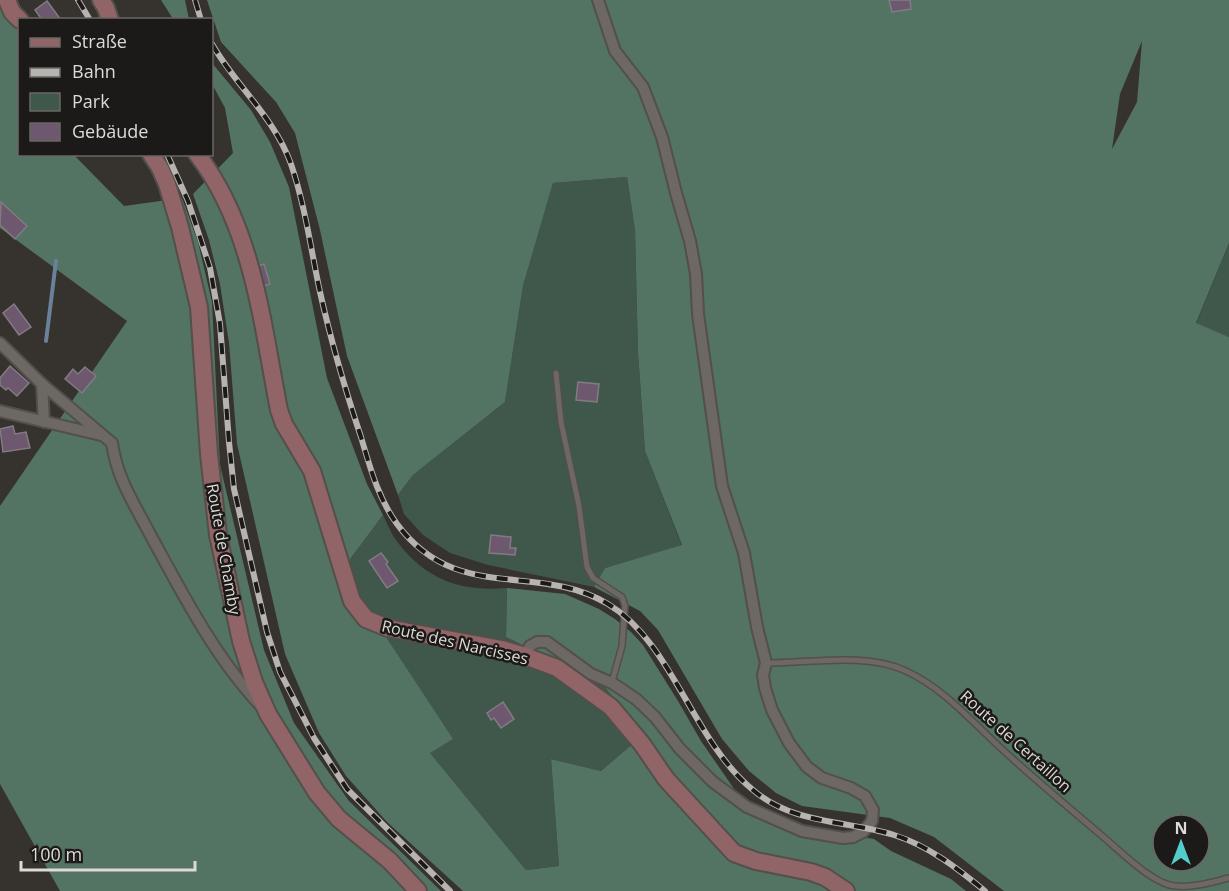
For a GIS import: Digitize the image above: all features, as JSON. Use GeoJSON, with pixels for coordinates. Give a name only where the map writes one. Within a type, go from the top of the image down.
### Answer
{"type":"FeatureCollection","features":[{"type":"Feature","properties":{"kind":"street"},"geometry":{"type":"LineString","coordinates":[[7,0],[12,12],[18,18]]}},
{"type":"Feature","properties":{"kind":"street"},"geometry":{"type":"LineString","coordinates":[[101,0],[109,18]]}},
{"type":"Feature","properties":{"kind":"street"},"geometry":{"type":"LineString","coordinates":[[525,656],[530,646],[537,642],[547,642],[591,674],[612,683],[646,707],[680,749],[713,782],[747,807],[802,831],[843,838],[859,835],[872,821],[871,805],[859,792],[822,778],[795,752],[779,726],[765,688],[763,675],[766,663],[744,553],[722,486],[690,241],[662,137],[643,87],[615,51],[598,0]]}},
{"type":"Feature","properties":{"kind":"street","name":"Route de Chamby"},"geometry":{"type":"LineString","coordinates":[[152,156],[167,184],[180,226],[199,307],[209,454],[218,535],[243,648],[255,684],[268,714],[317,793],[339,819],[390,861],[418,891]]}},
{"type":"Feature","properties":{"kind":"street","name":"Route des Narcisses"},"geometry":{"type":"LineString","coordinates":[[198,156],[216,181],[233,217],[258,298],[279,410],[284,424],[312,471],[348,592],[358,610],[374,624],[525,656],[557,668],[611,707],[642,744],[666,779],[734,853],[756,861],[811,872],[825,877],[846,891]]}},
{"type":"Feature","properties":{"kind":"street"},"geometry":{"type":"LineString","coordinates":[[0,343],[42,384],[112,443],[114,460],[127,494],[197,619],[247,691],[268,714]]}},
{"type":"Feature","properties":{"kind":"street"},"geometry":{"type":"LineString","coordinates":[[42,384],[44,422]]}},
{"type":"Feature","properties":{"kind":"street"},"geometry":{"type":"LineString","coordinates":[[0,411],[104,436]]}},
{"type":"Feature","properties":{"kind":"lane"},"geometry":{"type":"LineString","coordinates":[[556,373],[561,422],[579,506],[586,567],[593,578],[622,597],[625,606],[622,646],[612,683]]}},
{"type":"Feature","properties":{"kind":"lane","name":"Route de Certaillon"},"geometry":{"type":"LineString","coordinates":[[766,663],[863,662],[885,663],[904,669],[940,691],[1004,751],[1155,879],[1175,886],[1194,886],[1229,878]]}},
{"type":"Feature","properties":{"kind":"green space"},"geometry":{"type":"Polygon","coordinates":[[[0,0],[16,0],[24,18],[18,18],[18,156],[75,156],[124,206],[182,198],[198,242],[212,302],[220,465],[264,650],[294,723],[349,801],[441,891],[60,891],[0,784],[0,506],[127,321],[0,228],[0,0]]]}},
{"type":"Feature","properties":{"kind":"green space"},"geometry":{"type":"Polygon","coordinates":[[[161,0],[185,0],[189,18],[172,18],[161,0]]]}},
{"type":"Feature","properties":{"kind":"green space"},"geometry":{"type":"Polygon","coordinates":[[[207,0],[1229,0],[1229,243],[1196,323],[1229,337],[1229,891],[1004,891],[934,837],[890,818],[802,806],[776,793],[749,771],[722,739],[658,630],[640,611],[594,587],[605,568],[682,545],[645,451],[638,353],[635,230],[627,177],[553,183],[523,286],[505,402],[413,475],[398,495],[347,356],[320,230],[295,133],[276,102],[221,42],[207,0]],[[1142,41],[1120,94],[1112,149],[1137,102],[1142,41]]]}},
{"type":"Feature","properties":{"kind":"green space"},"geometry":{"type":"Polygon","coordinates":[[[213,64],[251,110],[270,142],[289,187],[327,378],[367,484],[383,515],[342,570],[453,739],[430,753],[526,870],[559,866],[551,759],[601,771],[644,734],[602,684],[506,637],[507,588],[565,594],[599,609],[631,632],[643,645],[701,741],[739,796],[758,810],[804,827],[874,839],[891,851],[951,879],[966,891],[463,891],[387,822],[346,776],[319,733],[285,654],[237,444],[229,343],[220,284],[209,240],[193,194],[233,153],[225,108],[213,86],[213,64]]]}},
{"type":"Feature","properties":{"kind":"green space"},"geometry":{"type":"Polygon","coordinates":[[[627,177],[635,230],[638,353],[645,451],[682,546],[605,568],[594,587],[488,565],[450,553],[423,535],[404,514],[398,495],[413,475],[505,402],[523,286],[553,183],[627,177]]]}},
{"type":"Feature","properties":{"kind":"green space"},"geometry":{"type":"Polygon","coordinates":[[[1229,243],[1229,337],[1196,324],[1229,243]]]}},
{"type":"Feature","properties":{"kind":"green space"},"geometry":{"type":"Polygon","coordinates":[[[383,515],[399,544],[421,567],[434,575],[475,588],[507,588],[506,637],[602,684],[644,734],[601,771],[551,759],[559,866],[526,870],[429,752],[452,739],[342,570],[383,515]]]}},
{"type":"Feature","properties":{"kind":"building"},"geometry":{"type":"Polygon","coordinates":[[[889,0],[910,0],[911,9],[892,12],[889,0]]]}},
{"type":"Feature","properties":{"kind":"building"},"geometry":{"type":"Polygon","coordinates":[[[47,1],[60,18],[41,18],[35,10],[47,1]]]}},
{"type":"Feature","properties":{"kind":"building"},"geometry":{"type":"Polygon","coordinates":[[[1,202],[27,226],[15,239],[0,225],[1,202]]]}},
{"type":"Feature","properties":{"kind":"building"},"geometry":{"type":"Polygon","coordinates":[[[264,264],[270,284],[258,288],[253,268],[264,264]]]}},
{"type":"Feature","properties":{"kind":"building"},"geometry":{"type":"Polygon","coordinates":[[[14,304],[31,327],[19,335],[3,313],[14,304]]]}},
{"type":"Feature","properties":{"kind":"building"},"geometry":{"type":"Polygon","coordinates":[[[10,366],[29,383],[17,396],[8,388],[6,390],[0,385],[0,378],[10,366]]]}},
{"type":"Feature","properties":{"kind":"building"},"geometry":{"type":"Polygon","coordinates":[[[85,367],[96,376],[82,393],[65,379],[73,369],[78,374],[85,367]]]}},
{"type":"Feature","properties":{"kind":"building"},"geometry":{"type":"Polygon","coordinates":[[[578,382],[599,384],[597,402],[576,400],[578,382]]]}},
{"type":"Feature","properties":{"kind":"building"},"geometry":{"type":"Polygon","coordinates":[[[13,426],[15,434],[26,432],[30,448],[3,452],[0,429],[13,426]]]}},
{"type":"Feature","properties":{"kind":"building"},"geometry":{"type":"Polygon","coordinates":[[[491,535],[511,537],[510,548],[516,548],[515,555],[489,553],[491,535]]]}},
{"type":"Feature","properties":{"kind":"building"},"geometry":{"type":"Polygon","coordinates":[[[381,553],[398,581],[387,588],[369,561],[381,553]]]}},
{"type":"Feature","properties":{"kind":"building"},"geometry":{"type":"Polygon","coordinates":[[[503,702],[514,719],[501,728],[494,718],[491,720],[487,713],[503,702]]]}},
{"type":"Feature","properties":{"kind":"waterway"},"geometry":{"type":"LineString","coordinates":[[46,341],[56,261]]}},
{"type":"Feature","properties":{"kind":"railway"},"geometry":{"type":"LineString","coordinates":[[78,0],[89,18]]}},
{"type":"Feature","properties":{"kind":"railway"},"geometry":{"type":"LineString","coordinates":[[195,0],[200,18]]}},
{"type":"Feature","properties":{"kind":"railway"},"geometry":{"type":"LineString","coordinates":[[213,46],[275,131],[291,164],[304,211],[324,310],[344,383],[375,482],[397,524],[420,549],[445,565],[471,574],[553,585],[581,592],[608,604],[630,621],[650,642],[714,745],[732,769],[753,790],[786,810],[803,816],[876,830],[919,845],[942,858],[985,891]]}},
{"type":"Feature","properties":{"kind":"railway"},"geometry":{"type":"LineString","coordinates":[[168,156],[188,201],[210,268],[220,324],[234,489],[267,632],[280,672],[314,738],[347,789],[450,891]]}}]}
